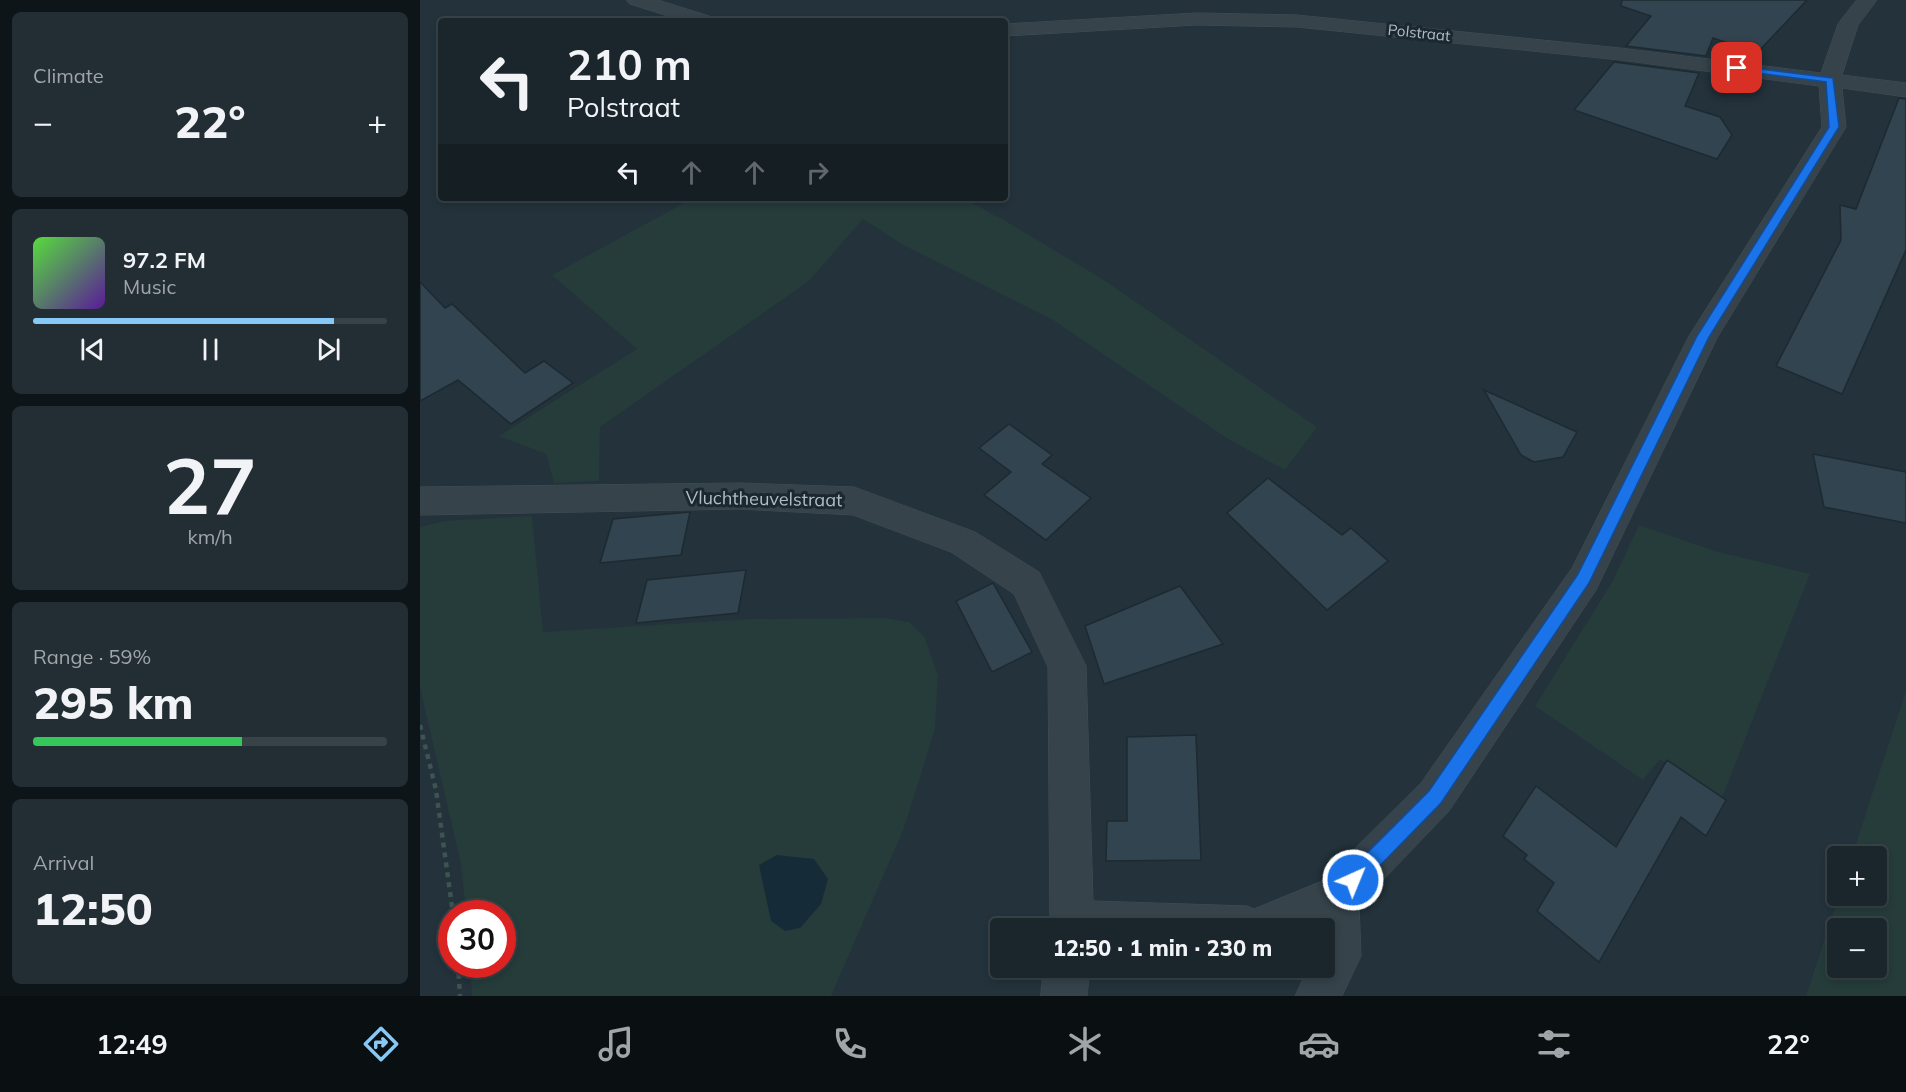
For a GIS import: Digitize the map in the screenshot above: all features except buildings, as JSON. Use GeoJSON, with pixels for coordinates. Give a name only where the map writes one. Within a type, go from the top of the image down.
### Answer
{"type":"FeatureCollection","features":[{"type":"Feature","properties":{"kind":"street"},"geometry":{"type":"LineString","coordinates":[[637,0],[695,18]]}},
{"type":"Feature","properties":{"kind":"street"},"geometry":{"type":"LineString","coordinates":[[1285,918],[1337,896],[1435,797],[1584,579],[1703,336],[1834,127],[1830,80],[1848,24],[1867,0]]}},
{"type":"Feature","properties":{"kind":"street","name":"Polstraat"},"geometry":{"type":"LineString","coordinates":[[1008,30],[1196,19],[1297,21],[1620,54],[1906,90]]}},
{"type":"Feature","properties":{"kind":"street","name":"Vluchtheuvelstraat"},"geometry":{"type":"LineString","coordinates":[[420,501],[739,496],[854,501],[963,542],[1027,583],[1067,666],[1072,918]]}},
{"type":"Feature","properties":{"kind":"street"},"geometry":{"type":"LineString","coordinates":[[1318,996],[1338,956],[1337,896]]}},
{"type":"Feature","properties":{"kind":"street"},"geometry":{"type":"LineString","coordinates":[[1064,996],[1066,978]]}},
{"type":"Feature","properties":{"kind":"path"},"geometry":{"type":"LineString","coordinates":[[420,725],[436,790],[451,900]]}},
{"type":"Feature","properties":{"kind":"path"},"geometry":{"type":"LineString","coordinates":[[459,978],[460,996]]}},
{"type":"Feature","properties":{"kind":"green space"},"geometry":{"type":"Polygon","coordinates":[[[688,201],[969,201],[1104,280],[1317,427],[1285,470],[1228,439],[1053,320],[903,245],[863,219],[809,281],[600,427],[599,481],[554,483],[546,454],[499,436],[637,349],[552,275],[688,201]]]}},
{"type":"Feature","properties":{"kind":"green space"},"geometry":{"type":"Polygon","coordinates":[[[532,516],[543,632],[750,619],[885,618],[909,622],[924,636],[938,675],[935,729],[904,828],[831,996],[472,996],[471,978],[516,978],[516,900],[465,900],[461,864],[420,688],[420,527],[444,521],[532,516]]]}},
{"type":"Feature","properties":{"kind":"green space"},"geometry":{"type":"Polygon","coordinates":[[[1639,525],[1715,551],[1810,574],[1721,800],[1660,759],[1643,780],[1535,706],[1612,582],[1639,525]]]}},
{"type":"Feature","properties":{"kind":"green space"},"geometry":{"type":"Polygon","coordinates":[[[1906,691],[1906,996],[1806,996],[1827,932],[1827,978],[1887,978],[1887,918],[1832,918],[1836,906],[1887,906],[1887,846],[1855,846],[1906,691]]]}},
{"type":"Feature","properties":{"kind":"water"},"geometry":{"type":"Polygon","coordinates":[[[777,855],[814,859],[828,879],[821,904],[800,928],[785,931],[771,921],[759,865],[777,855]]]}},
{"type":"Feature","properties":{"kind":"route"},"geometry":{"type":"LineString","coordinates":[[1353,880],[1435,797],[1584,579],[1703,336],[1834,127],[1830,80],[1737,68]]}}]}
